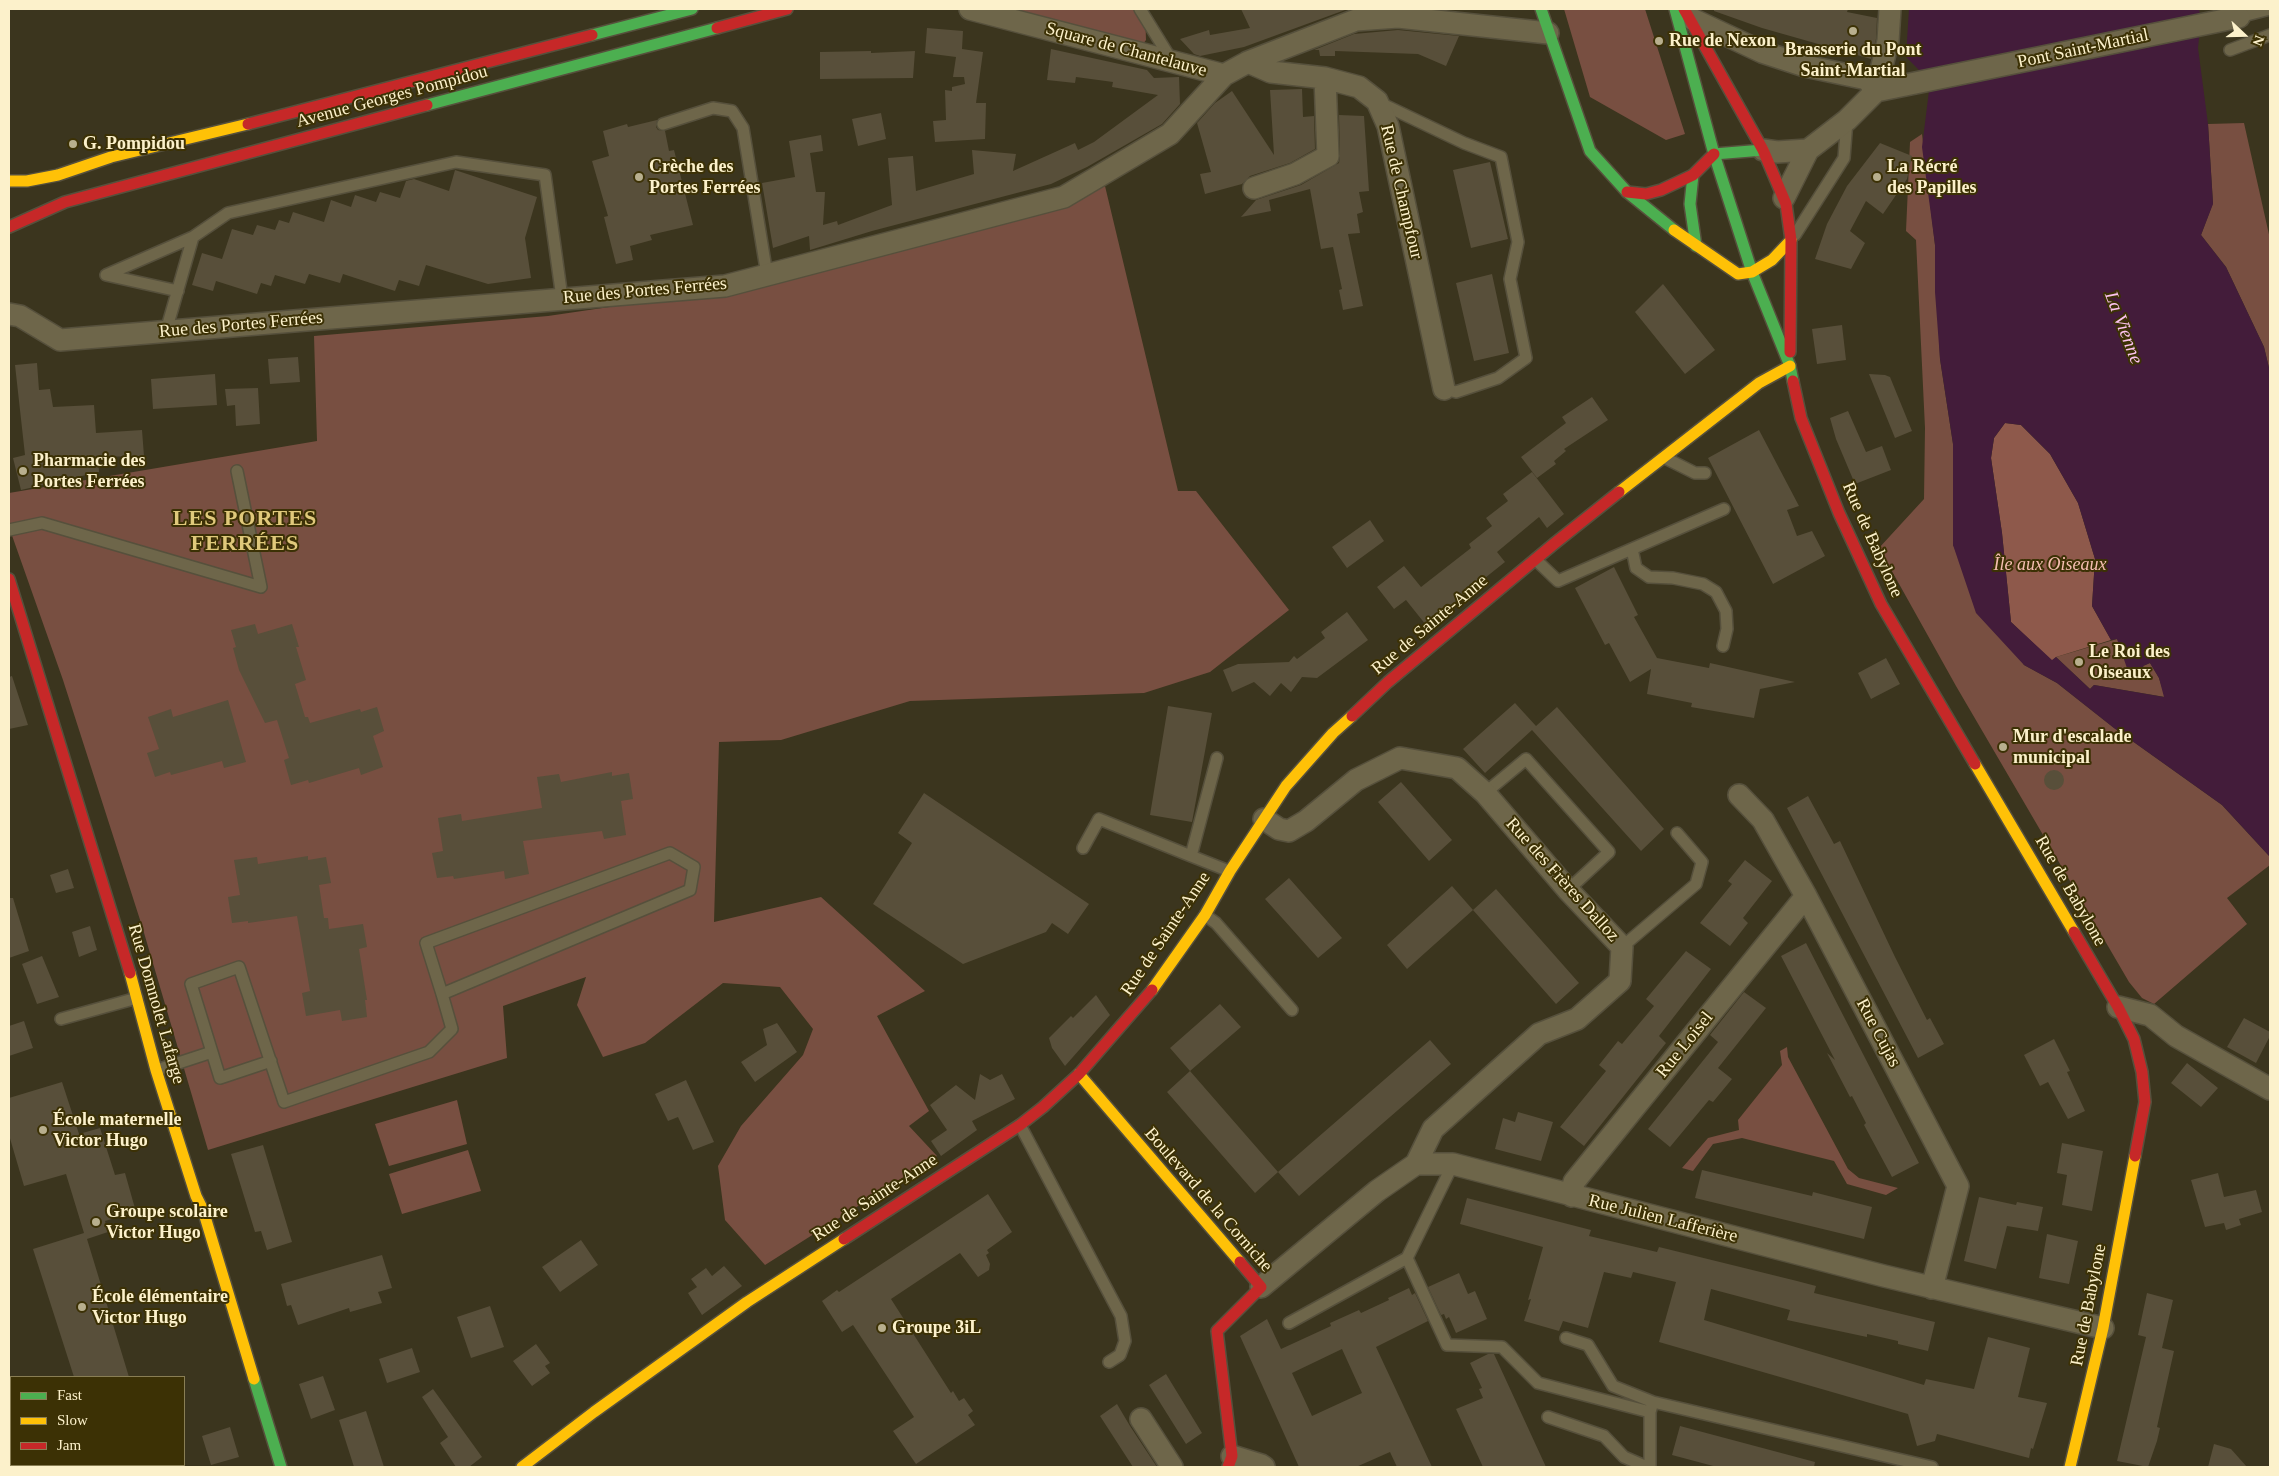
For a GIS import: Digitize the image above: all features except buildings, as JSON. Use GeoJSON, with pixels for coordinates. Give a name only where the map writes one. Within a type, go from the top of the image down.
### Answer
{"type":"FeatureCollection","features":[{"type":"Feature","properties":{"kind":"street","name":"Avenue Georges Pompidou"},"geometry":{"type":"LineString","coordinates":[[9,182],[27,181],[58,175],[111,157],[269,119],[692,9]]}},
{"type":"Feature","properties":{"kind":"street","name":"Avenue Georges Pompidou"},"geometry":{"type":"LineString","coordinates":[[9,227],[65,202],[786,9]]}},
{"type":"Feature","properties":{"kind":"street","name":"Square de Chantelauve"},"geometry":{"type":"LineString","coordinates":[[970,9],[1224,75]]}},
{"type":"Feature","properties":{"kind":"street"},"geometry":{"type":"LineString","coordinates":[[1541,9],[1590,151],[1606,171],[1627,192],[1696,246],[1738,274],[1752,272],[1772,260],[1791,240]]}},
{"type":"Feature","properties":{"kind":"street"},"geometry":{"type":"LineString","coordinates":[[1784,198],[1808,150],[1847,120],[1876,91],[1888,41],[1890,9]]}},
{"type":"Feature","properties":{"kind":"street"},"geometry":{"type":"LineString","coordinates":[[1684,12],[1762,52],[1806,66],[1867,79],[1876,91]]}},
{"type":"Feature","properties":{"kind":"street","name":"Rue de Babylone"},"geometry":{"type":"LineString","coordinates":[[1684,12],[1763,150],[1784,198],[1791,240],[1790,366]]}},
{"type":"Feature","properties":{"kind":"street","name":"Rue de Babylone"},"geometry":{"type":"LineString","coordinates":[[1684,12],[1714,154],[1752,272],[1790,366],[1801,418],[1839,513],[1880,604],[2118,1007],[2134,1039],[2142,1072],[2145,1102],[2103,1328],[2070,1467]]}},
{"type":"Feature","properties":{"kind":"street","name":"Rue des Portes Ferrées"},"geometry":{"type":"LineString","coordinates":[[13,310],[60,340],[725,286],[1064,196],[1170,134],[1224,75],[1248,62],[1356,20],[1398,17],[1548,33]]}},
{"type":"Feature","properties":{"kind":"street","name":"Pont Saint-Martial"},"geometry":{"type":"LineString","coordinates":[[1876,91],[2239,17]]}},
{"type":"Feature","properties":{"kind":"street","name":"Rue de Champfour"},"geometry":{"type":"LineString","coordinates":[[1248,62],[1271,72],[1325,78],[1359,87],[1377,101],[1388,126],[1444,389]]}},
{"type":"Feature","properties":{"kind":"street"},"geometry":{"type":"LineString","coordinates":[[1254,188],[1295,174],[1328,156],[1325,78]]}},
{"type":"Feature","properties":{"kind":"street"},"geometry":{"type":"LineString","coordinates":[[1627,192],[1646,194],[1661,190],[1694,175],[1714,154],[1763,150],[1777,152],[1808,150]]}},
{"type":"Feature","properties":{"kind":"street"},"geometry":{"type":"LineString","coordinates":[[1694,175],[1690,204],[1696,246]]}},
{"type":"Feature","properties":{"kind":"street","name":"Rue de Sainte-Anne"},"geometry":{"type":"LineString","coordinates":[[522,1467],[594,1412],[747,1302],[1020,1125],[1079,1074],[1147,997],[1205,915],[1230,871],[1286,786],[1333,733],[1388,682],[1664,457],[1759,383],[1790,366]]}},
{"type":"Feature","properties":{"kind":"street","name":"Rue Domnolet Lafarge"},"geometry":{"type":"LineString","coordinates":[[9,579],[137,998],[156,1070],[196,1196],[203,1210],[281,1467]]}},
{"type":"Feature","properties":{"kind":"street","name":"Rue des Frères Dalloz"},"geometry":{"type":"LineString","coordinates":[[1264,819],[1279,829],[1289,830],[1306,821],[1356,780],[1400,758],[1457,768],[1485,793],[1568,890],[1622,947],[1620,981],[1577,1019],[1539,1034],[1433,1129],[1416,1164]]}},
{"type":"Feature","properties":{"kind":"street","name":"Rue Cujas"},"geometry":{"type":"LineString","coordinates":[[1738,795],[1763,820],[1806,896],[1958,1186],[1932,1288]]}},
{"type":"Feature","properties":{"kind":"street","name":"Rue Loisel"},"geometry":{"type":"LineString","coordinates":[[1572,1196],[1574,1182],[1806,896]]}},
{"type":"Feature","properties":{"kind":"street"},"geometry":{"type":"LineString","coordinates":[[2118,1007],[2150,1015],[2176,1036],[2270,1089]]}},
{"type":"Feature","properties":{"kind":"street"},"geometry":{"type":"LineString","coordinates":[[2134,1039],[2176,1036]]}},
{"type":"Feature","properties":{"kind":"street","name":"Boulevard de la Corniche"},"geometry":{"type":"LineString","coordinates":[[1079,1074],[1261,1288],[1217,1331],[1230,1462]]}},
{"type":"Feature","properties":{"kind":"street"},"geometry":{"type":"LineString","coordinates":[[1261,1288],[1377,1192],[1416,1164]]}},
{"type":"Feature","properties":{"kind":"street","name":"Rue Julien Lafferière"},"geometry":{"type":"LineString","coordinates":[[1416,1164],[1453,1164],[1932,1288],[2103,1328]]}},
{"type":"Feature","properties":{"kind":"street"},"geometry":{"type":"LineString","coordinates":[[1141,1419],[1172,1467]]}},
{"type":"Feature","properties":{"kind":"street"},"geometry":{"type":"LineString","coordinates":[[1230,1462],[1261,1464],[1264,1467]]}},
{"type":"Feature","properties":{"kind":"lane"},"geometry":{"type":"LineString","coordinates":[[1140,9],[1172,62]]}},
{"type":"Feature","properties":{"kind":"lane"},"geometry":{"type":"LineString","coordinates":[[2239,17],[2270,9]]}},
{"type":"Feature","properties":{"kind":"lane"},"geometry":{"type":"LineString","coordinates":[[2230,50],[2270,35]]}},
{"type":"Feature","properties":{"kind":"lane"},"geometry":{"type":"LineString","coordinates":[[1377,101],[1464,143],[1501,156],[1518,242],[1510,279],[1526,358],[1498,378],[1456,392],[1444,389]]}},
{"type":"Feature","properties":{"kind":"lane"},"geometry":{"type":"LineString","coordinates":[[663,124],[713,108],[732,112],[742,128],[766,275]]}},
{"type":"Feature","properties":{"kind":"lane"},"geometry":{"type":"LineString","coordinates":[[1791,240],[1844,158],[1847,120]]}},
{"type":"Feature","properties":{"kind":"lane"},"geometry":{"type":"LineString","coordinates":[[178,291],[106,275],[193,238],[228,214],[456,162],[545,175],[562,298]]}},
{"type":"Feature","properties":{"kind":"lane"},"geometry":{"type":"LineString","coordinates":[[166,331],[193,238]]}},
{"type":"Feature","properties":{"kind":"lane"},"geometry":{"type":"LineString","coordinates":[[1664,457],[1695,473],[1705,473]]}},
{"type":"Feature","properties":{"kind":"lane"},"geometry":{"type":"LineString","coordinates":[[9,530],[42,523],[261,587],[237,472]]}},
{"type":"Feature","properties":{"kind":"lane"},"geometry":{"type":"LineString","coordinates":[[1536,560],[1558,581],[1724,509]]}},
{"type":"Feature","properties":{"kind":"lane"},"geometry":{"type":"LineString","coordinates":[[1632,549],[1636,568],[1649,577],[1673,578],[1704,584],[1716,592],[1726,611],[1727,629],[1723,646]]}},
{"type":"Feature","properties":{"kind":"lane"},"geometry":{"type":"LineString","coordinates":[[1191,856],[1217,758]]}},
{"type":"Feature","properties":{"kind":"lane"},"geometry":{"type":"LineString","coordinates":[[1485,793],[1526,759],[1609,852],[1568,890]]}},
{"type":"Feature","properties":{"kind":"lane"},"geometry":{"type":"LineString","coordinates":[[1083,848],[1099,819],[1230,871]]}},
{"type":"Feature","properties":{"kind":"lane"},"geometry":{"type":"LineString","coordinates":[[1622,947],[1696,884],[1702,862],[1677,833]]}},
{"type":"Feature","properties":{"kind":"lane"},"geometry":{"type":"LineString","coordinates":[[271,1061],[220,1078],[191,984],[239,967],[271,1061],[284,1102],[429,1052],[452,1029],[426,943],[670,853],[694,867],[690,890],[442,994]]}},
{"type":"Feature","properties":{"kind":"lane"},"geometry":{"type":"LineString","coordinates":[[1205,915],[1216,923],[1292,1010]]}},
{"type":"Feature","properties":{"kind":"lane"},"geometry":{"type":"LineString","coordinates":[[61,1019],[137,998]]}},
{"type":"Feature","properties":{"kind":"lane"},"geometry":{"type":"LineString","coordinates":[[156,1070],[212,1052]]}},
{"type":"Feature","properties":{"kind":"lane"},"geometry":{"type":"LineString","coordinates":[[1020,1125],[1121,1316],[1125,1341],[1120,1355],[1109,1362]]}},
{"type":"Feature","properties":{"kind":"lane"},"geometry":{"type":"LineString","coordinates":[[1289,1323],[1407,1258],[1453,1164]]}},
{"type":"Feature","properties":{"kind":"lane"},"geometry":{"type":"LineString","coordinates":[[1407,1258],[1447,1345],[1502,1347],[1538,1383],[1932,1467]]}},
{"type":"Feature","properties":{"kind":"lane"},"geometry":{"type":"LineString","coordinates":[[1566,1338],[1588,1345],[1613,1386],[1651,1407]]}},
{"type":"Feature","properties":{"kind":"lane"},"geometry":{"type":"LineString","coordinates":[[1548,1417],[1604,1436],[1624,1457],[1648,1467],[1651,1407]]}},
{"type":"Feature","properties":{"kind":"shaded area"},"geometry":{"type":"Polygon","coordinates":[[[1003,9],[1145,9],[1146,40],[1139,49],[1003,9]]]}},
{"type":"Feature","properties":{"kind":"shaded area"},"geometry":{"type":"Polygon","coordinates":[[[1564,9],[1645,9],[1685,134],[1666,140],[1590,97],[1564,9]]]}},
{"type":"Feature","properties":{"kind":"shaded area"},"geometry":{"type":"Polygon","coordinates":[[[2244,123],[2270,239],[2270,372],[2264,347],[2226,267],[2201,235],[2213,203],[2208,124],[2244,123]]]}},
{"type":"Feature","properties":{"kind":"shaded area"},"geometry":{"type":"Polygon","coordinates":[[[1922,134],[1935,245],[1940,359],[1953,444],[1953,545],[2024,665],[2057,683],[2114,728],[2222,805],[2270,857],[2270,865],[2227,898],[2247,924],[2154,1004],[2142,998],[2129,982],[1956,686],[1879,548],[1924,499],[1925,428],[1916,240],[1906,231],[1910,142],[1922,134]]]}},
{"type":"Feature","properties":{"kind":"shaded area"},"geometry":{"type":"Polygon","coordinates":[[[1105,186],[1178,491],[1196,491],[1289,610],[1210,672],[1144,693],[910,701],[781,740],[719,742],[714,922],[821,897],[925,991],[877,1016],[929,1111],[909,1126],[937,1156],[765,1265],[725,1220],[718,1166],[741,1126],[803,1055],[813,1029],[780,987],[723,983],[645,1043],[603,1057],[577,1005],[586,977],[503,1006],[507,1058],[208,1150],[142,926],[63,680],[9,527],[9,493],[317,441],[314,336],[548,316],[779,282],[1057,207],[1105,186]]]}},
{"type":"Feature","properties":{"kind":"shaded area"},"geometry":{"type":"Polygon","coordinates":[[[2117,639],[2144,668],[2143,666],[2150,663],[2159,678],[2165,697],[2094,685],[2090,689],[2056,657],[2117,639]]]}},
{"type":"Feature","properties":{"kind":"shaded area"},"geometry":{"type":"Polygon","coordinates":[[[1787,1047],[1788,1057],[1848,1169],[1859,1178],[1898,1188],[1886,1195],[1847,1184],[1834,1161],[1742,1138],[1713,1144],[1693,1171],[1682,1168],[1708,1138],[1739,1130],[1738,1120],[1782,1065],[1780,1051],[1787,1047]]]}},
{"type":"Feature","properties":{"kind":"shaded area"},"geometry":{"type":"Polygon","coordinates":[[[457,1100],[467,1144],[389,1166],[375,1124],[457,1100]]]}},
{"type":"Feature","properties":{"kind":"shaded area"},"geometry":{"type":"Polygon","coordinates":[[[468,1150],[481,1191],[402,1214],[389,1174],[468,1150]]]}},
{"type":"Feature","properties":{"kind":"green space","name":"Île aux Oiseaux"},"geometry":{"type":"Polygon","coordinates":[[[2005,423],[2021,425],[2050,454],[2078,503],[2095,559],[2092,606],[2111,640],[2056,657],[2052,661],[2011,622],[2002,533],[1991,458],[1994,438],[2005,423]]]}},
{"type":"Feature","properties":{"kind":"water","name":"La Vienne"},"geometry":{"type":"Polygon","coordinates":[[[1909,9],[2199,9],[2201,19],[2198,48],[2208,124],[2213,204],[2201,235],[2226,267],[2264,347],[2270,372],[2270,857],[2222,805],[2114,728],[2057,683],[2024,665],[1976,613],[1953,545],[1953,444],[1940,359],[1935,292],[1935,245],[1922,147],[1929,91],[1925,76],[1906,57],[1909,9]],[[2005,423],[1994,438],[1991,458],[2002,533],[2011,622],[2052,660],[2056,657],[2090,689],[2094,685],[2164,697],[2159,678],[2150,663],[2143,666],[2144,668],[2129,674],[2117,639],[2111,640],[2092,606],[2095,559],[2078,503],[2050,454],[2021,425],[2005,423]]]}},
{"type":"Feature","properties":{"kind":"traffic: fast"},"geometry":{"type":"LineString","coordinates":[[592,35],[692,9]]}},
{"type":"Feature","properties":{"kind":"traffic: fast"},"geometry":{"type":"LineString","coordinates":[[1541,9],[1590,151],[1627,192],[1674,230]]}},
{"type":"Feature","properties":{"kind":"traffic: fast"},"geometry":{"type":"LineString","coordinates":[[1675,9],[1714,154],[1752,272],[1790,366],[1793,381]]}},
{"type":"Feature","properties":{"kind":"traffic: fast"},"geometry":{"type":"LineString","coordinates":[[427,105],[717,28]]}},
{"type":"Feature","properties":{"kind":"traffic: fast"},"geometry":{"type":"LineString","coordinates":[[1714,154],[1763,150]]}},
{"type":"Feature","properties":{"kind":"traffic: fast"},"geometry":{"type":"LineString","coordinates":[[1693,175],[1690,204],[1696,246]]}},
{"type":"Feature","properties":{"kind":"traffic: fast"},"geometry":{"type":"LineString","coordinates":[[254,1379],[281,1467]]}},
{"type":"Feature","properties":{"kind":"traffic: slow"},"geometry":{"type":"LineString","coordinates":[[9,181],[27,181],[58,175],[111,157],[248,124]]}},
{"type":"Feature","properties":{"kind":"traffic: slow"},"geometry":{"type":"LineString","coordinates":[[1674,230],[1738,274],[1752,272],[1772,260],[1791,240]]}},
{"type":"Feature","properties":{"kind":"traffic: slow"},"geometry":{"type":"LineString","coordinates":[[1619,492],[1759,383],[1790,366]]}},
{"type":"Feature","properties":{"kind":"traffic: slow"},"geometry":{"type":"LineString","coordinates":[[1152,990],[1205,915],[1230,871],[1286,786],[1333,733],[1352,716]]}},
{"type":"Feature","properties":{"kind":"traffic: slow"},"geometry":{"type":"LineString","coordinates":[[1975,764],[2074,932]]}},
{"type":"Feature","properties":{"kind":"traffic: slow"},"geometry":{"type":"LineString","coordinates":[[130,973],[156,1070],[196,1196],[203,1210],[254,1379]]}},
{"type":"Feature","properties":{"kind":"traffic: slow"},"geometry":{"type":"LineString","coordinates":[[1079,1074],[1240,1262]]}},
{"type":"Feature","properties":{"kind":"traffic: slow"},"geometry":{"type":"LineString","coordinates":[[2070,1467],[2103,1328],[2135,1156]]}},
{"type":"Feature","properties":{"kind":"traffic: slow"},"geometry":{"type":"LineString","coordinates":[[522,1467],[594,1412],[747,1302],[844,1239]]}},
{"type":"Feature","properties":{"kind":"traffic: jam"},"geometry":{"type":"LineString","coordinates":[[717,28],[787,9]]}},
{"type":"Feature","properties":{"kind":"traffic: jam"},"geometry":{"type":"LineString","coordinates":[[1684,9],[1763,150],[1786,204],[1791,240],[1790,352]]}},
{"type":"Feature","properties":{"kind":"traffic: jam"},"geometry":{"type":"LineString","coordinates":[[248,124],[592,35]]}},
{"type":"Feature","properties":{"kind":"traffic: jam"},"geometry":{"type":"LineString","coordinates":[[9,227],[65,202],[427,105]]}},
{"type":"Feature","properties":{"kind":"traffic: jam"},"geometry":{"type":"LineString","coordinates":[[1627,192],[1646,194],[1661,190],[1693,175],[1714,154]]}},
{"type":"Feature","properties":{"kind":"traffic: jam"},"geometry":{"type":"LineString","coordinates":[[1793,381],[1801,418],[1839,513],[1881,604],[1975,764]]}},
{"type":"Feature","properties":{"kind":"traffic: jam"},"geometry":{"type":"LineString","coordinates":[[1352,716],[1388,682],[1619,492]]}},
{"type":"Feature","properties":{"kind":"traffic: jam"},"geometry":{"type":"LineString","coordinates":[[9,579],[130,973]]}},
{"type":"Feature","properties":{"kind":"traffic: jam"},"geometry":{"type":"LineString","coordinates":[[2074,932],[2118,1007],[2134,1039],[2142,1072],[2145,1102],[2135,1156]]}},
{"type":"Feature","properties":{"kind":"traffic: jam"},"geometry":{"type":"LineString","coordinates":[[844,1239],[1020,1125],[1043,1107],[1079,1074],[1152,990]]}},
{"type":"Feature","properties":{"kind":"traffic: jam"},"geometry":{"type":"LineString","coordinates":[[1228,1467],[1232,1456],[1217,1331],[1261,1287],[1240,1262]]}},
{"type":"Feature","properties":{"kind":"place","name":"Brasserie du Pont Saint-Martial"},"geometry":{"type":"Point","coordinates":[1853,31]}},
{"type":"Feature","properties":{"kind":"place","name":"Rue de Nexon"},"geometry":{"type":"Point","coordinates":[1659,41]}},
{"type":"Feature","properties":{"kind":"place","name":"G. Pompidou"},"geometry":{"type":"Point","coordinates":[73,144]}},
{"type":"Feature","properties":{"kind":"place","name":"Crèche des Portes Ferrées"},"geometry":{"type":"Point","coordinates":[639,177]}},
{"type":"Feature","properties":{"kind":"place","name":"La Récré des Papilles"},"geometry":{"type":"Point","coordinates":[1877,177]}},
{"type":"Feature","properties":{"kind":"place","name":"Pharmacie des Portes Ferrées"},"geometry":{"type":"Point","coordinates":[23,471]}},
{"type":"Feature","properties":{"kind":"place","name":"Le Roi des Oiseaux"},"geometry":{"type":"Point","coordinates":[2079,662]}},
{"type":"Feature","properties":{"kind":"place","name":"Mur d'escalade municipal"},"geometry":{"type":"Point","coordinates":[2003,747]}},
{"type":"Feature","properties":{"kind":"place","name":"École maternelle Victor Hugo"},"geometry":{"type":"Point","coordinates":[43,1130]}},
{"type":"Feature","properties":{"kind":"place","name":"Groupe scolaire Victor Hugo"},"geometry":{"type":"Point","coordinates":[96,1222]}},
{"type":"Feature","properties":{"kind":"place","name":"École élémentaire Victor Hugo"},"geometry":{"type":"Point","coordinates":[82,1307]}},
{"type":"Feature","properties":{"kind":"place","name":"Groupe 3iL"},"geometry":{"type":"Point","coordinates":[882,1328]}},
{"type":"Feature","properties":{"kind":"district","name":"LES PORTES FERRÉES"},"geometry":{"type":"Point","coordinates":[245,532]}}]}
